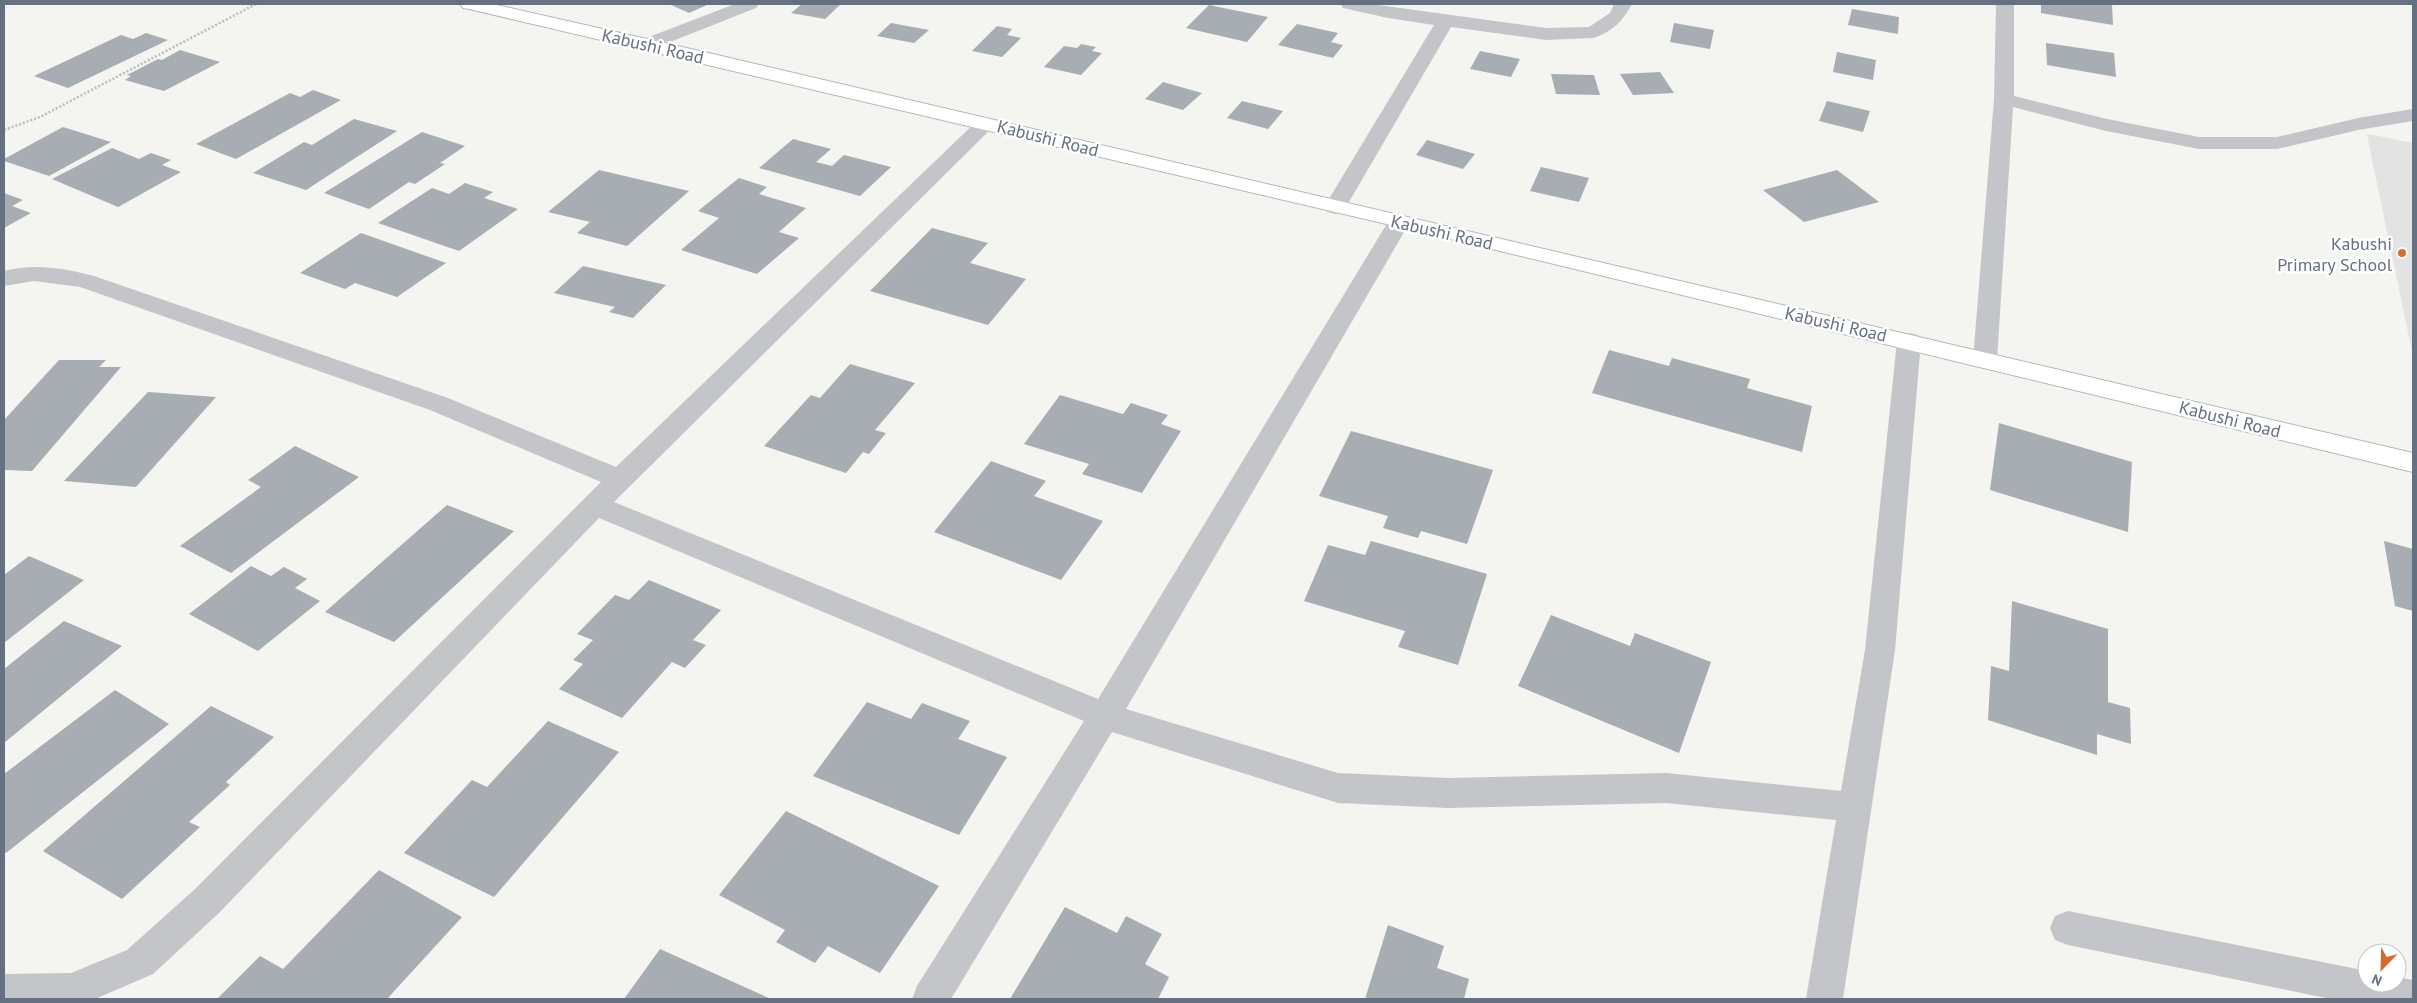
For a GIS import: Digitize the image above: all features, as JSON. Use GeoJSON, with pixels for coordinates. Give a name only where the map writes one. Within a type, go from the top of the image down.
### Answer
{"type":"FeatureCollection","features":[{"type":"Feature","properties":{"kind":"main road","name":"Kabushi Road"},"geometry":{"type":"LineString","coordinates":[[470,4],[986,122],[1399,222],[1910,341],[2413,464]]}},
{"type":"Feature","properties":{"kind":"street"},"geometry":{"type":"LineString","coordinates":[[648,44],[750,4]]}},
{"type":"Feature","properties":{"kind":"street"},"geometry":{"type":"LineString","coordinates":[[1349,4],[1388,13],[1546,34],[1593,32],[1616,16],[1623,4]]}},
{"type":"Feature","properties":{"kind":"street"},"geometry":{"type":"LineString","coordinates":[[1985,360],[2004,99],[2004,4]]}},
{"type":"Feature","properties":{"kind":"street"},"geometry":{"type":"LineString","coordinates":[[1335,206],[1445,21]]}},
{"type":"Feature","properties":{"kind":"street"},"geometry":{"type":"LineString","coordinates":[[2004,99],[2106,125],[2199,143],[2277,143],[2358,124],[2413,115]]}},
{"type":"Feature","properties":{"kind":"street"},"geometry":{"type":"LineString","coordinates":[[4,992],[71,991],[140,962],[214,894],[620,479],[986,122]]}},
{"type":"Feature","properties":{"kind":"street"},"geometry":{"type":"LineString","coordinates":[[930,999],[1105,716],[1399,222]]}},
{"type":"Feature","properties":{"kind":"street"},"geometry":{"type":"LineString","coordinates":[[4,280],[38,274],[63,276],[86,282],[439,404],[620,479]]}},
{"type":"Feature","properties":{"kind":"street"},"geometry":{"type":"LineString","coordinates":[[1825,999],[1880,650],[1910,341]]}},
{"type":"Feature","properties":{"kind":"street"},"geometry":{"type":"LineString","coordinates":[[594,506],[1105,716],[1338,788],[1448,793],[1666,788],[1855,807]]}},
{"type":"Feature","properties":{"kind":"street"},"geometry":{"type":"LineString","coordinates":[[2068,928],[2413,998]]}},
{"type":"Feature","properties":{"kind":"path"},"geometry":{"type":"LineString","coordinates":[[4,130],[40,117],[256,4]]}},
{"type":"Feature","properties":{"kind":"shaded area","name":"Kabushi Primary School"},"geometry":{"type":"Polygon","coordinates":[[[2367,134],[2413,143],[2413,356],[2370,150],[2367,134]]]}},
{"type":"Feature","properties":{"kind":"building"},"geometry":{"type":"Polygon","coordinates":[[[669,4],[709,4],[689,13],[669,4]]]}},
{"type":"Feature","properties":{"kind":"building"},"geometry":{"type":"Polygon","coordinates":[[[802,4],[841,4],[825,19],[791,13],[802,4]]]}},
{"type":"Feature","properties":{"kind":"building"},"geometry":{"type":"Polygon","coordinates":[[[2041,4],[2112,4],[2113,25],[2041,13],[2041,4]]]}},
{"type":"Feature","properties":{"kind":"building"},"geometry":{"type":"Polygon","coordinates":[[[1209,5],[1268,17],[1247,42],[1186,28],[1209,5]]]}},
{"type":"Feature","properties":{"kind":"building"},"geometry":{"type":"Polygon","coordinates":[[[1852,9],[1899,17],[1898,34],[1848,25],[1852,9]]]}},
{"type":"Feature","properties":{"kind":"building"},"geometry":{"type":"Polygon","coordinates":[[[891,23],[929,30],[914,43],[877,36],[891,23]]]}},
{"type":"Feature","properties":{"kind":"building"},"geometry":{"type":"Polygon","coordinates":[[[1674,23],[1714,30],[1710,49],[1670,42],[1674,23]]]}},
{"type":"Feature","properties":{"kind":"building"},"geometry":{"type":"Polygon","coordinates":[[[1297,24],[1338,33],[1331,42],[1343,45],[1333,58],[1278,45],[1297,24]]]}},
{"type":"Feature","properties":{"kind":"building"},"geometry":{"type":"Polygon","coordinates":[[[997,26],[1012,29],[1007,35],[1021,38],[1002,57],[972,51],[997,26]]]}},
{"type":"Feature","properties":{"kind":"building"},"geometry":{"type":"Polygon","coordinates":[[[146,33],[168,40],[68,88],[34,76],[121,35],[133,39],[146,33]]]}},
{"type":"Feature","properties":{"kind":"building"},"geometry":{"type":"Polygon","coordinates":[[[2046,43],[2114,53],[2116,77],[2047,65],[2046,43]]]}},
{"type":"Feature","properties":{"kind":"building"},"geometry":{"type":"Polygon","coordinates":[[[1081,44],[1096,47],[1092,51],[1102,53],[1081,75],[1044,67],[1064,46],[1077,48],[1081,44]]]}},
{"type":"Feature","properties":{"kind":"building"},"geometry":{"type":"Polygon","coordinates":[[[180,50],[220,62],[164,91],[125,80],[131,76],[127,75],[180,50]]]}},
{"type":"Feature","properties":{"kind":"building"},"geometry":{"type":"Polygon","coordinates":[[[1480,51],[1520,59],[1511,77],[1470,69],[1480,51]]]}},
{"type":"Feature","properties":{"kind":"building"},"geometry":{"type":"Polygon","coordinates":[[[1837,52],[1876,60],[1873,80],[1833,72],[1837,52]]]}},
{"type":"Feature","properties":{"kind":"building"},"geometry":{"type":"Polygon","coordinates":[[[1660,72],[1674,93],[1633,95],[1620,74],[1660,72]]]}},
{"type":"Feature","properties":{"kind":"building"},"geometry":{"type":"Polygon","coordinates":[[[1551,74],[1594,75],[1600,95],[1556,94],[1551,74]]]}},
{"type":"Feature","properties":{"kind":"building"},"geometry":{"type":"Polygon","coordinates":[[[1163,82],[1202,93],[1183,110],[1145,99],[1163,82]]]}},
{"type":"Feature","properties":{"kind":"building"},"geometry":{"type":"Polygon","coordinates":[[[313,90],[341,100],[236,159],[196,144],[290,93],[300,97],[313,90]]]}},
{"type":"Feature","properties":{"kind":"building"},"geometry":{"type":"Polygon","coordinates":[[[1242,101],[1283,111],[1268,129],[1227,118],[1242,101]]]}},
{"type":"Feature","properties":{"kind":"building"},"geometry":{"type":"Polygon","coordinates":[[[1827,101],[1870,111],[1863,132],[1819,121],[1827,101]]]}},
{"type":"Feature","properties":{"kind":"building"},"geometry":{"type":"Polygon","coordinates":[[[354,119],[397,131],[306,190],[253,173],[304,142],[312,145],[354,119]]]}},
{"type":"Feature","properties":{"kind":"building"},"geometry":{"type":"Polygon","coordinates":[[[63,127],[111,142],[49,176],[4,161],[4,159],[63,127]]]}},
{"type":"Feature","properties":{"kind":"building"},"geometry":{"type":"Polygon","coordinates":[[[422,132],[465,146],[440,163],[445,164],[415,184],[409,182],[369,209],[324,193],[422,132]]]}},
{"type":"Feature","properties":{"kind":"building"},"geometry":{"type":"Polygon","coordinates":[[[793,139],[831,149],[816,162],[832,166],[844,155],[891,167],[860,196],[759,168],[793,139]]]}},
{"type":"Feature","properties":{"kind":"building"},"geometry":{"type":"Polygon","coordinates":[[[1427,140],[1475,154],[1463,169],[1416,155],[1427,140]]]}},
{"type":"Feature","properties":{"kind":"building"},"geometry":{"type":"Polygon","coordinates":[[[112,148],[139,159],[151,153],[171,160],[162,165],[181,172],[118,207],[52,179],[112,148]]]}},
{"type":"Feature","properties":{"kind":"building"},"geometry":{"type":"Polygon","coordinates":[[[1541,167],[1589,178],[1579,202],[1530,191],[1541,167]]]}},
{"type":"Feature","properties":{"kind":"building"},"geometry":{"type":"Polygon","coordinates":[[[599,170],[689,191],[627,246],[577,233],[590,222],[548,212],[599,170]]]}},
{"type":"Feature","properties":{"kind":"building"},"geometry":{"type":"Polygon","coordinates":[[[1837,170],[1879,202],[1804,222],[1763,190],[1837,170]]]}},
{"type":"Feature","properties":{"kind":"building"},"geometry":{"type":"Polygon","coordinates":[[[739,178],[767,187],[759,194],[806,208],[779,232],[799,238],[757,274],[681,250],[719,218],[698,211],[739,178]]]}},
{"type":"Feature","properties":{"kind":"building"},"geometry":{"type":"Polygon","coordinates":[[[465,183],[493,192],[484,198],[518,209],[459,251],[378,223],[432,188],[449,194],[465,183]]]}},
{"type":"Feature","properties":{"kind":"building"},"geometry":{"type":"Polygon","coordinates":[[[4,193],[23,200],[12,206],[31,213],[4,228],[4,193]]]}},
{"type":"Feature","properties":{"kind":"building"},"geometry":{"type":"Polygon","coordinates":[[[932,228],[988,243],[970,263],[1026,279],[988,325],[870,291],[932,228]]]}},
{"type":"Feature","properties":{"kind":"building"},"geometry":{"type":"Polygon","coordinates":[[[361,233],[446,263],[397,297],[355,283],[345,289],[300,273],[361,233]]]}},
{"type":"Feature","properties":{"kind":"building"},"geometry":{"type":"Polygon","coordinates":[[[583,266],[666,285],[633,318],[609,312],[615,307],[554,293],[583,266]]]}},
{"type":"Feature","properties":{"kind":"building"},"geometry":{"type":"Polygon","coordinates":[[[1609,350],[1669,366],[1672,358],[1750,379],[1747,388],[1812,406],[1802,452],[1592,393],[1609,350]]]}},
{"type":"Feature","properties":{"kind":"building"},"geometry":{"type":"Polygon","coordinates":[[[59,360],[106,360],[99,367],[121,367],[32,471],[4,470],[4,420],[59,360]]]}},
{"type":"Feature","properties":{"kind":"building"},"geometry":{"type":"Polygon","coordinates":[[[850,364],[915,383],[875,430],[886,433],[869,454],[863,452],[846,473],[764,446],[811,395],[820,398],[850,364]]]}},
{"type":"Feature","properties":{"kind":"building"},"geometry":{"type":"Polygon","coordinates":[[[148,392],[216,397],[136,487],[64,481],[148,392]]]}},
{"type":"Feature","properties":{"kind":"building"},"geometry":{"type":"Polygon","coordinates":[[[1060,395],[1123,414],[1131,403],[1168,415],[1161,424],[1181,431],[1142,493],[1082,474],[1089,464],[1024,444],[1060,395]]]}},
{"type":"Feature","properties":{"kind":"building"},"geometry":{"type":"Polygon","coordinates":[[[1999,423],[2132,462],[2128,532],[1990,490],[1999,423]]]}},
{"type":"Feature","properties":{"kind":"building"},"geometry":{"type":"Polygon","coordinates":[[[1351,431],[1493,470],[1467,544],[1421,531],[1418,538],[1383,528],[1388,516],[1319,496],[1351,431]]]}},
{"type":"Feature","properties":{"kind":"building"},"geometry":{"type":"Polygon","coordinates":[[[295,446],[359,477],[231,573],[180,546],[261,487],[248,480],[295,446]]]}},
{"type":"Feature","properties":{"kind":"building"},"geometry":{"type":"Polygon","coordinates":[[[991,461],[1046,481],[1034,496],[1103,521],[1061,580],[934,532],[991,461]]]}},
{"type":"Feature","properties":{"kind":"building"},"geometry":{"type":"Polygon","coordinates":[[[447,505],[514,531],[394,642],[325,612],[447,505]]]}},
{"type":"Feature","properties":{"kind":"building"},"geometry":{"type":"Polygon","coordinates":[[[1371,541],[1487,574],[1458,665],[1398,647],[1405,631],[1304,601],[1328,545],[1365,555],[1371,541]]]}},
{"type":"Feature","properties":{"kind":"building"},"geometry":{"type":"Polygon","coordinates":[[[2384,541],[2413,549],[2413,611],[2395,606],[2384,541]]]}},
{"type":"Feature","properties":{"kind":"building"},"geometry":{"type":"Polygon","coordinates":[[[29,556],[84,580],[4,643],[4,575],[29,556]]]}},
{"type":"Feature","properties":{"kind":"building"},"geometry":{"type":"Polygon","coordinates":[[[251,566],[271,576],[284,567],[307,579],[295,588],[320,601],[258,651],[189,614],[251,566]]]}},
{"type":"Feature","properties":{"kind":"building"},"geometry":{"type":"Polygon","coordinates":[[[649,580],[721,610],[693,640],[706,645],[685,668],[672,662],[622,718],[559,689],[583,664],[573,660],[593,640],[577,634],[615,595],[629,600],[649,580]]]}},
{"type":"Feature","properties":{"kind":"building"},"geometry":{"type":"Polygon","coordinates":[[[2012,601],[2108,629],[2108,702],[2130,708],[2131,744],[2097,734],[2097,755],[1988,720],[1991,666],[2009,671],[2012,601]]]}},
{"type":"Feature","properties":{"kind":"building"},"geometry":{"type":"Polygon","coordinates":[[[1551,615],[1630,646],[1635,633],[1711,662],[1679,753],[1518,686],[1551,615]]]}},
{"type":"Feature","properties":{"kind":"building"},"geometry":{"type":"Polygon","coordinates":[[[64,621],[122,646],[4,743],[4,669],[64,621]]]}},
{"type":"Feature","properties":{"kind":"building"},"geometry":{"type":"Polygon","coordinates":[[[115,690],[169,724],[6,853],[4,852],[4,774],[115,690]]]}},
{"type":"Feature","properties":{"kind":"building"},"geometry":{"type":"Polygon","coordinates":[[[867,702],[911,719],[922,703],[970,721],[958,739],[1007,757],[959,835],[813,776],[867,702]]]}},
{"type":"Feature","properties":{"kind":"building"},"geometry":{"type":"Polygon","coordinates":[[[211,706],[274,737],[226,782],[230,785],[189,822],[200,827],[122,899],[43,851],[211,706]]]}},
{"type":"Feature","properties":{"kind":"building"},"geometry":{"type":"Polygon","coordinates":[[[548,721],[619,752],[494,897],[404,853],[472,780],[487,787],[548,721]]]}},
{"type":"Feature","properties":{"kind":"building"},"geometry":{"type":"Polygon","coordinates":[[[786,811],[939,886],[880,973],[828,946],[815,963],[776,942],[785,930],[719,895],[786,811]]]}},
{"type":"Feature","properties":{"kind":"building"},"geometry":{"type":"Polygon","coordinates":[[[379,870],[462,917],[387,999],[217,999],[260,956],[283,969],[379,870]]]}},
{"type":"Feature","properties":{"kind":"building"},"geometry":{"type":"Polygon","coordinates":[[[1065,907],[1117,933],[1126,916],[1162,934],[1145,964],[1169,977],[1158,999],[1010,999],[1065,907]]]}},
{"type":"Feature","properties":{"kind":"building"},"geometry":{"type":"Polygon","coordinates":[[[1388,925],[1444,946],[1437,968],[1469,979],[1464,999],[1365,999],[1388,925]]]}},
{"type":"Feature","properties":{"kind":"building"},"geometry":{"type":"Polygon","coordinates":[[[660,949],[771,999],[624,999],[660,949]]]}},
{"type":"Feature","properties":{"kind":"place","name":"Kabushi Primary School"},"geometry":{"type":"Point","coordinates":[2402,253]}}]}
